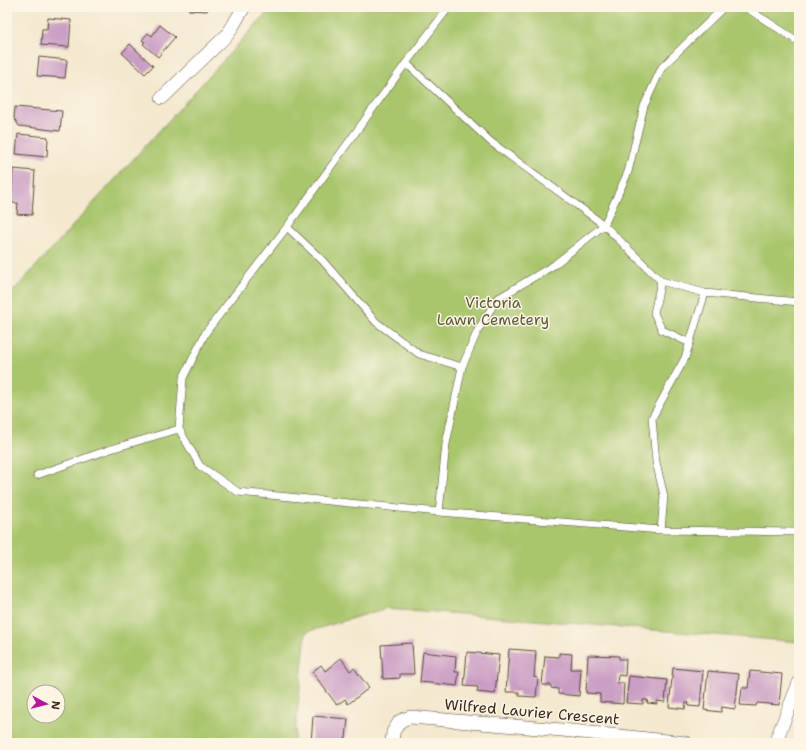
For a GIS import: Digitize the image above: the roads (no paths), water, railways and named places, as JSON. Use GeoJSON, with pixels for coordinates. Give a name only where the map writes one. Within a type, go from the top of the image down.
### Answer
{"type":"FeatureCollection","features":[{"type":"Feature","properties":{"kind":"street"},"geometry":{"type":"LineString","coordinates":[[162,98],[228,34],[244,7]]}},
{"type":"Feature","properties":{"kind":"street"},"geometry":{"type":"LineString","coordinates":[[775,743],[799,683]]}},
{"type":"Feature","properties":{"kind":"street","name":"Wilfred Laurier Crescent"},"geometry":{"type":"LineString","coordinates":[[392,743],[394,732],[400,721],[410,717],[562,730],[686,743]]}},
{"type":"Feature","properties":{"kind":"lane"},"geometry":{"type":"LineString","coordinates":[[449,7],[206,332],[183,378],[179,429],[200,466],[238,492],[439,512],[661,530],[799,532]]}},
{"type":"Feature","properties":{"kind":"lane"},"geometry":{"type":"LineString","coordinates":[[439,512],[446,444],[462,367],[478,330],[497,299],[554,265],[604,225],[628,172],[644,106],[662,68],[724,7]]}},
{"type":"Feature","properties":{"kind":"lane"},"geometry":{"type":"LineString","coordinates":[[745,7],[799,42]]}},
{"type":"Feature","properties":{"kind":"lane"},"geometry":{"type":"LineString","coordinates":[[406,63],[490,142],[604,225],[661,281],[705,293],[799,302]]}},
{"type":"Feature","properties":{"kind":"lane"},"geometry":{"type":"LineString","coordinates":[[286,227],[322,260],[376,322],[419,354],[462,367]]}},
{"type":"Feature","properties":{"kind":"lane"},"geometry":{"type":"LineString","coordinates":[[661,281],[654,313],[662,330],[690,343]]}},
{"type":"Feature","properties":{"kind":"lane"},"geometry":{"type":"LineString","coordinates":[[661,530],[664,496],[656,462],[652,418],[685,358],[705,293]]}},
{"type":"Feature","properties":{"kind":"lane"},"geometry":{"type":"LineString","coordinates":[[37,475],[111,449],[179,429]]}},
{"type":"Feature","properties":{"kind":"park label","name":"Victoria Lawn Cemetery"},"geometry":{"type":"Point","coordinates":[493,312]}}]}
